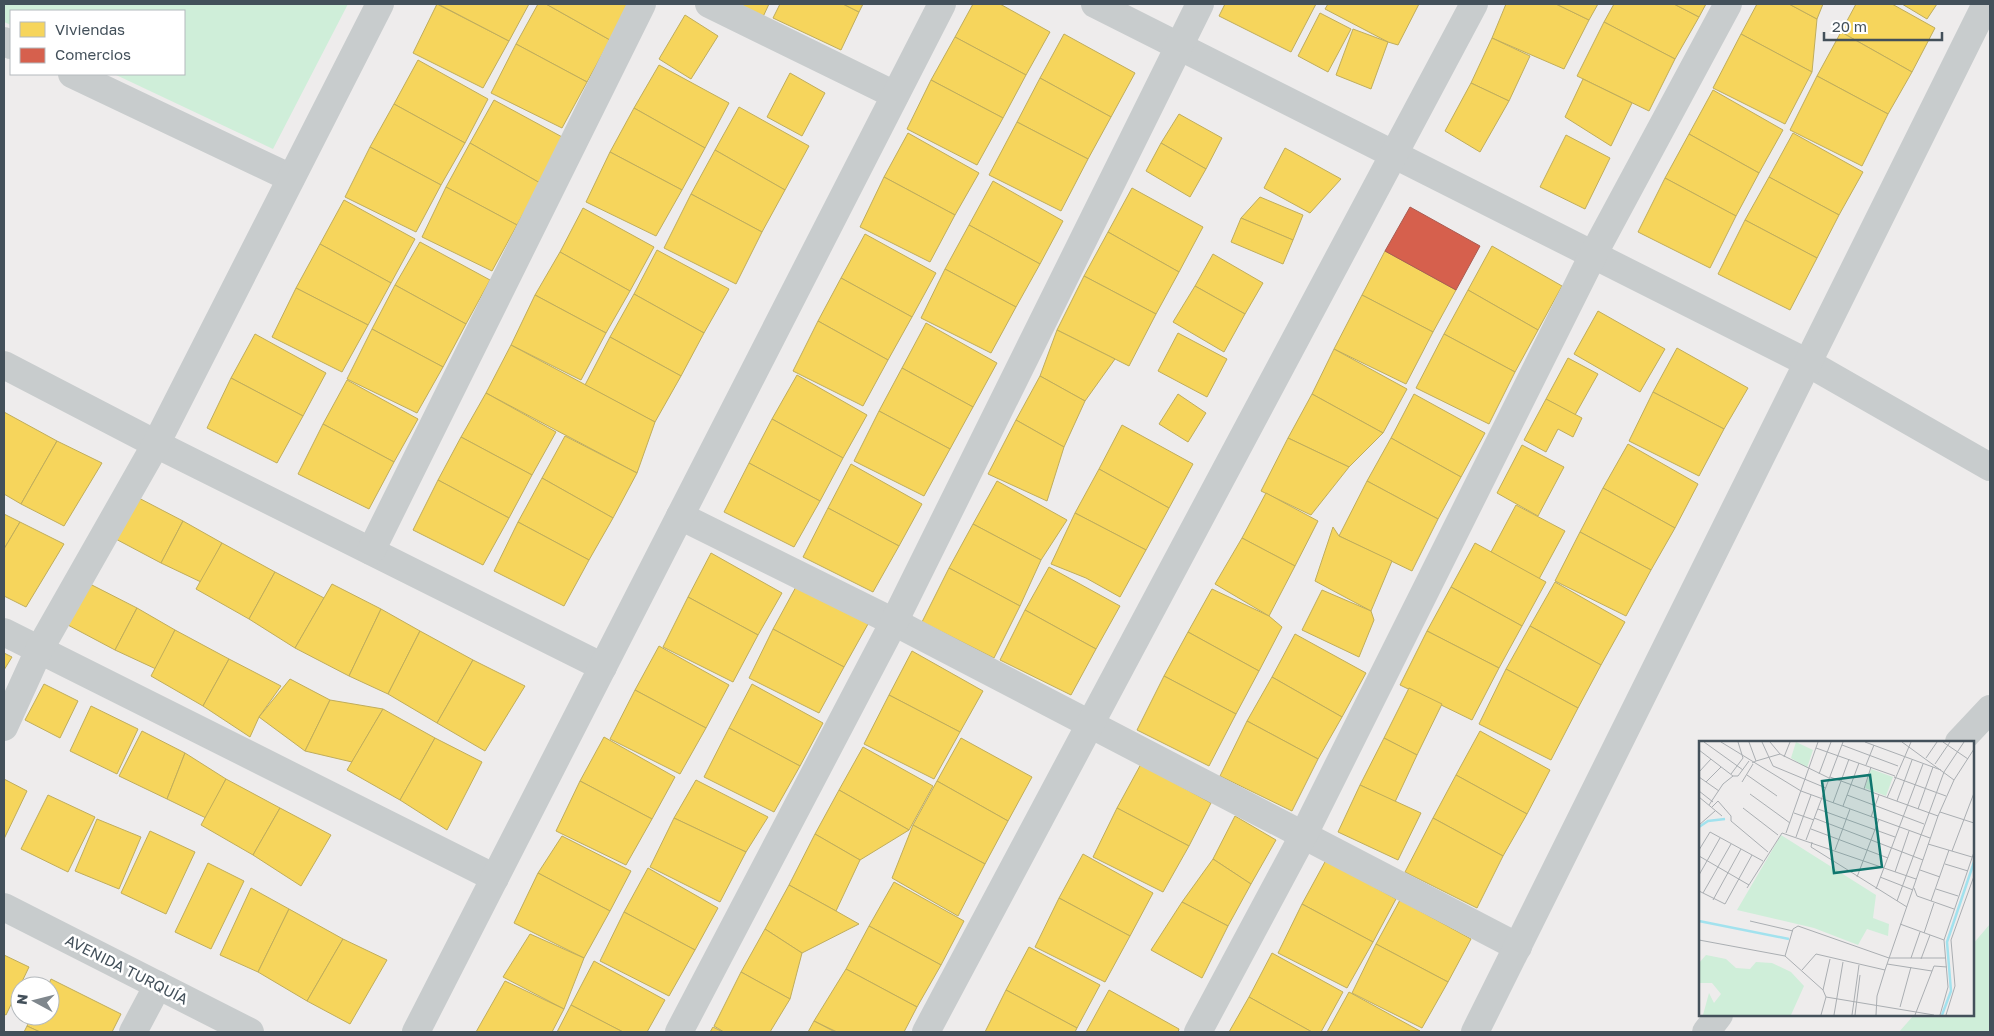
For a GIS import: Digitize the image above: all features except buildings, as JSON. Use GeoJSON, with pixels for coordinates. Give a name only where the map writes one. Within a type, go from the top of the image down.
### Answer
{"type":"FeatureCollection","features":[{"type":"Feature","properties":{"kind":"street"},"geometry":{"type":"LineString","coordinates":[[4,727],[39,650],[156,444],[380,4]]}},
{"type":"Feature","properties":{"kind":"street"},"geometry":{"type":"LineString","coordinates":[[371,551],[642,4]]}},
{"type":"Feature","properties":{"kind":"street"},"geometry":{"type":"LineString","coordinates":[[709,4],[895,95]]}},
{"type":"Feature","properties":{"kind":"street"},"geometry":{"type":"LineString","coordinates":[[416,1032],[942,4]]}},
{"type":"Feature","properties":{"kind":"street"},"geometry":{"type":"LineString","coordinates":[[1095,4],[1808,363],[1990,467]]}},
{"type":"Feature","properties":{"kind":"street"},"geometry":{"type":"LineString","coordinates":[[679,1032],[894,622],[1200,4]]}},
{"type":"Feature","properties":{"kind":"street"},"geometry":{"type":"LineString","coordinates":[[926,1032],[1474,4]]}},
{"type":"Feature","properties":{"kind":"street"},"geometry":{"type":"LineString","coordinates":[[1198,1032],[1303,836],[1593,255],[1728,4]]}},
{"type":"Feature","properties":{"kind":"street"},"geometry":{"type":"LineString","coordinates":[[1475,1032],[1986,4]]}},
{"type":"Feature","properties":{"kind":"street"},"geometry":{"type":"LineString","coordinates":[[74,75],[291,178]]}},
{"type":"Feature","properties":{"kind":"street"},"geometry":{"type":"LineString","coordinates":[[4,365],[156,444],[603,667]]}},
{"type":"Feature","properties":{"kind":"street"},"geometry":{"type":"LineString","coordinates":[[680,516],[894,622],[1518,947]]}},
{"type":"Feature","properties":{"kind":"street"},"geometry":{"type":"LineString","coordinates":[[4,632],[495,878]]}},
{"type":"Feature","properties":{"kind":"street"},"geometry":{"type":"LineString","coordinates":[[1960,741],[1990,709]]}},
{"type":"Feature","properties":{"kind":"street","name":"AVENIDA TURQUÍA"},"geometry":{"type":"LineString","coordinates":[[4,907],[250,1032]]}},
{"type":"Feature","properties":{"kind":"street"},"geometry":{"type":"LineString","coordinates":[[133,1032],[158,985]]}},
{"type":"Feature","properties":{"kind":"street"},"geometry":{"type":"LineString","coordinates":[[1706,1032],[1718,1016]]}},
{"type":"Feature","properties":{"kind":"green space"},"geometry":{"type":"Polygon","coordinates":[[[4,4],[348,4],[273,149],[116,75],[185,75],[185,10],[10,10],[10,25],[4,22],[4,4]]]}},
{"type":"Feature","properties":{"kind":"green space"},"geometry":{"type":"Polygon","coordinates":[[[1990,924],[1990,1032],[1899,1032],[1913,1016],[1974,1016],[1974,943],[1990,924]]]}}]}
